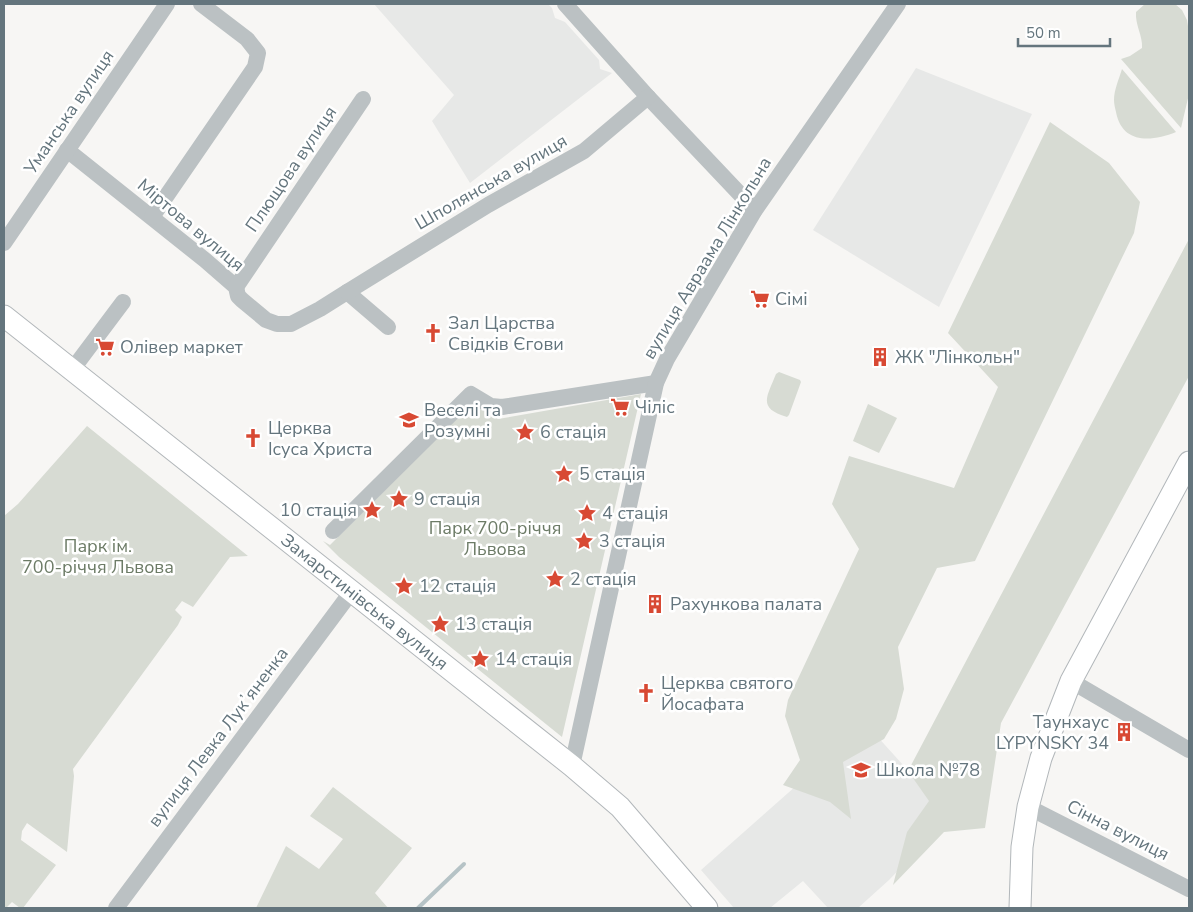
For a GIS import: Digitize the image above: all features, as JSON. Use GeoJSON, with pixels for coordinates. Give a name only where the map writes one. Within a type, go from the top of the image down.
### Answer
{"type":"FeatureCollection","features":[{"type":"Feature","properties":{"kind":"main road","name":"Замарстинівська вулиця"},"geometry":{"type":"LineString","coordinates":[[4,316],[310,553],[352,591],[572,766],[620,807],[707,908]]}},
{"type":"Feature","properties":{"kind":"main road"},"geometry":{"type":"LineString","coordinates":[[1020,908],[1022,847],[1028,807],[1041,758],[1071,681],[1189,462]]}},
{"type":"Feature","properties":{"kind":"street","name":"Уманська вулиця"},"geometry":{"type":"LineString","coordinates":[[4,243],[167,4]]}},
{"type":"Feature","properties":{"kind":"street"},"geometry":{"type":"LineString","coordinates":[[152,217],[255,67],[258,53],[247,39],[201,4]]}},
{"type":"Feature","properties":{"kind":"street"},"geometry":{"type":"LineString","coordinates":[[565,4],[648,97],[755,210]]}},
{"type":"Feature","properties":{"kind":"street","name":"вулиця Авраама Лінкольна"},"geometry":{"type":"LineString","coordinates":[[572,766],[656,383],[668,358],[755,210],[898,4]]}},
{"type":"Feature","properties":{"kind":"street","name":"Шполянська вулиця"},"geometry":{"type":"LineString","coordinates":[[346,292],[488,205],[584,151],[648,97]]}},
{"type":"Feature","properties":{"kind":"street","name":"Плющова вулиця"},"geometry":{"type":"LineString","coordinates":[[236,287],[363,98]]}},
{"type":"Feature","properties":{"kind":"street","name":"Міртова вулиця"},"geometry":{"type":"LineString","coordinates":[[67,150],[236,287],[238,296],[258,315],[277,324],[292,324],[346,292]]}},
{"type":"Feature","properties":{"kind":"street"},"geometry":{"type":"LineString","coordinates":[[346,292],[388,327]]}},
{"type":"Feature","properties":{"kind":"street"},"geometry":{"type":"LineString","coordinates":[[72,370],[123,302]]}},
{"type":"Feature","properties":{"kind":"street"},"geometry":{"type":"LineString","coordinates":[[333,531],[471,394],[491,406],[502,407],[656,383]]}},
{"type":"Feature","properties":{"kind":"street","name":"вулиця Левка Лукʼяненка"},"geometry":{"type":"LineString","coordinates":[[116,908],[352,591]]}},
{"type":"Feature","properties":{"kind":"street"},"geometry":{"type":"LineString","coordinates":[[1071,681],[1109,708],[1189,750]]}},
{"type":"Feature","properties":{"kind":"street","name":"Сінна вулиця"},"geometry":{"type":"LineString","coordinates":[[1028,807],[1189,889]]}},
{"type":"Feature","properties":{"kind":"shaded area"},"geometry":{"type":"Polygon","coordinates":[[[374,4],[548,4],[552,8],[555,18],[565,22],[599,60],[600,69],[612,73],[470,183],[432,121],[454,95],[374,4]]]}},
{"type":"Feature","properties":{"kind":"shaded area"},"geometry":{"type":"Polygon","coordinates":[[[916,68],[1032,114],[939,307],[813,230],[916,68]]]}},
{"type":"Feature","properties":{"kind":"shaded area","name":"Школа №78"},"geometry":{"type":"Polygon","coordinates":[[[866,724],[950,817],[889,880],[858,908],[828,908],[803,881],[770,908],[734,908],[701,870],[866,724]]]}},
{"type":"Feature","properties":{"kind":"green space"},"geometry":{"type":"Polygon","coordinates":[[[1145,4],[1175,4],[1182,10],[1187,20],[1189,32],[1189,94],[1181,128],[1121,59],[1130,56],[1142,48],[1136,12],[1145,4]]]}},
{"type":"Feature","properties":{"kind":"green space"},"geometry":{"type":"Polygon","coordinates":[[[1122,69],[1176,132],[1148,139],[1131,135],[1124,130],[1119,122],[1114,102],[1122,69]]]}},
{"type":"Feature","properties":{"kind":"green space"},"geometry":{"type":"Polygon","coordinates":[[[1050,122],[1109,163],[1140,202],[1134,233],[975,561],[937,568],[898,647],[904,689],[896,719],[884,739],[843,762],[851,819],[830,802],[783,785],[800,760],[785,716],[788,700],[859,549],[832,504],[849,456],[954,488],[998,387],[948,333],[1050,122]]]}},
{"type":"Feature","properties":{"kind":"green space"},"geometry":{"type":"Polygon","coordinates":[[[1189,239],[1189,376],[1001,723],[985,828],[944,832],[893,885],[907,832],[929,801],[908,771],[1189,239]]]}},
{"type":"Feature","properties":{"kind":"green space"},"geometry":{"type":"Polygon","coordinates":[[[779,372],[801,382],[787,417],[771,410],[767,401],[776,374],[779,372]]]}},
{"type":"Feature","properties":{"kind":"green space","name":"Парк 700-річчя Львова"},"geometry":{"type":"Polygon","coordinates":[[[641,394],[562,737],[339,557],[323,541],[330,545],[473,402],[498,419],[641,394]]]}},
{"type":"Feature","properties":{"kind":"green space"},"geometry":{"type":"Polygon","coordinates":[[[868,404],[897,418],[879,453],[853,441],[868,404]]]}},
{"type":"Feature","properties":{"kind":"green space","name":"Парк ім. 700-річчя Львова"},"geometry":{"type":"Polygon","coordinates":[[[87,426],[248,556],[230,557],[193,607],[182,601],[175,610],[182,617],[178,625],[73,769],[74,776],[67,852],[27,823],[22,831],[21,840],[56,865],[23,908],[12,902],[4,908],[4,516],[18,504],[87,426]]]}},
{"type":"Feature","properties":{"kind":"green space"},"geometry":{"type":"Polygon","coordinates":[[[333,787],[412,848],[375,893],[388,908],[256,908],[286,846],[319,869],[343,839],[310,816],[333,787]]]}},
{"type":"Feature","properties":{"kind":"waterway"},"geometry":{"type":"LineString","coordinates":[[418,908],[464,864]]}},
{"type":"Feature","properties":{"kind":"place","name":"Сімі"},"geometry":{"type":"Point","coordinates":[760,299]}},
{"type":"Feature","properties":{"kind":"place","name":"Зал Царства Свідків Єгови"},"geometry":{"type":"Point","coordinates":[433,333]}},
{"type":"Feature","properties":{"kind":"place","name":"Олівер маркет"},"geometry":{"type":"Point","coordinates":[105,347]}},
{"type":"Feature","properties":{"kind":"place","name":"ЖК \"Лінкольн\""},"geometry":{"type":"Point","coordinates":[880,357]}},
{"type":"Feature","properties":{"kind":"place","name":"Чіліс"},"geometry":{"type":"Point","coordinates":[620,407]}},
{"type":"Feature","properties":{"kind":"place","name":"Веселі та Розумні"},"geometry":{"type":"Point","coordinates":[409,420]}},
{"type":"Feature","properties":{"kind":"place","name":"6 стація"},"geometry":{"type":"Point","coordinates":[525,432]}},
{"type":"Feature","properties":{"kind":"place","name":"Церква Ісуса Христа"},"geometry":{"type":"Point","coordinates":[253,438]}},
{"type":"Feature","properties":{"kind":"place","name":"5 стація"},"geometry":{"type":"Point","coordinates":[564,474]}},
{"type":"Feature","properties":{"kind":"place","name":"9 стація"},"geometry":{"type":"Point","coordinates":[399,499]}},
{"type":"Feature","properties":{"kind":"place","name":"10 стація"},"geometry":{"type":"Point","coordinates":[372,510]}},
{"type":"Feature","properties":{"kind":"place","name":"4 стація"},"geometry":{"type":"Point","coordinates":[587,513]}},
{"type":"Feature","properties":{"kind":"place","name":"3 стація"},"geometry":{"type":"Point","coordinates":[584,541]}},
{"type":"Feature","properties":{"kind":"place","name":"2 стація"},"geometry":{"type":"Point","coordinates":[555,579]}},
{"type":"Feature","properties":{"kind":"place","name":"12 стація"},"geometry":{"type":"Point","coordinates":[404,586]}},
{"type":"Feature","properties":{"kind":"place","name":"Рахункова палата"},"geometry":{"type":"Point","coordinates":[655,604]}},
{"type":"Feature","properties":{"kind":"place","name":"13 стація"},"geometry":{"type":"Point","coordinates":[440,624]}},
{"type":"Feature","properties":{"kind":"place","name":"14 стація"},"geometry":{"type":"Point","coordinates":[480,659]}},
{"type":"Feature","properties":{"kind":"place","name":"Церква святого Йосафата"},"geometry":{"type":"Point","coordinates":[646,693]}},
{"type":"Feature","properties":{"kind":"place","name":"Таунхаус LYPYNSKY 34"},"geometry":{"type":"Point","coordinates":[1124,732]}},
{"type":"Feature","properties":{"kind":"place","name":"Школа №78"},"geometry":{"type":"Point","coordinates":[861,770]}}]}
